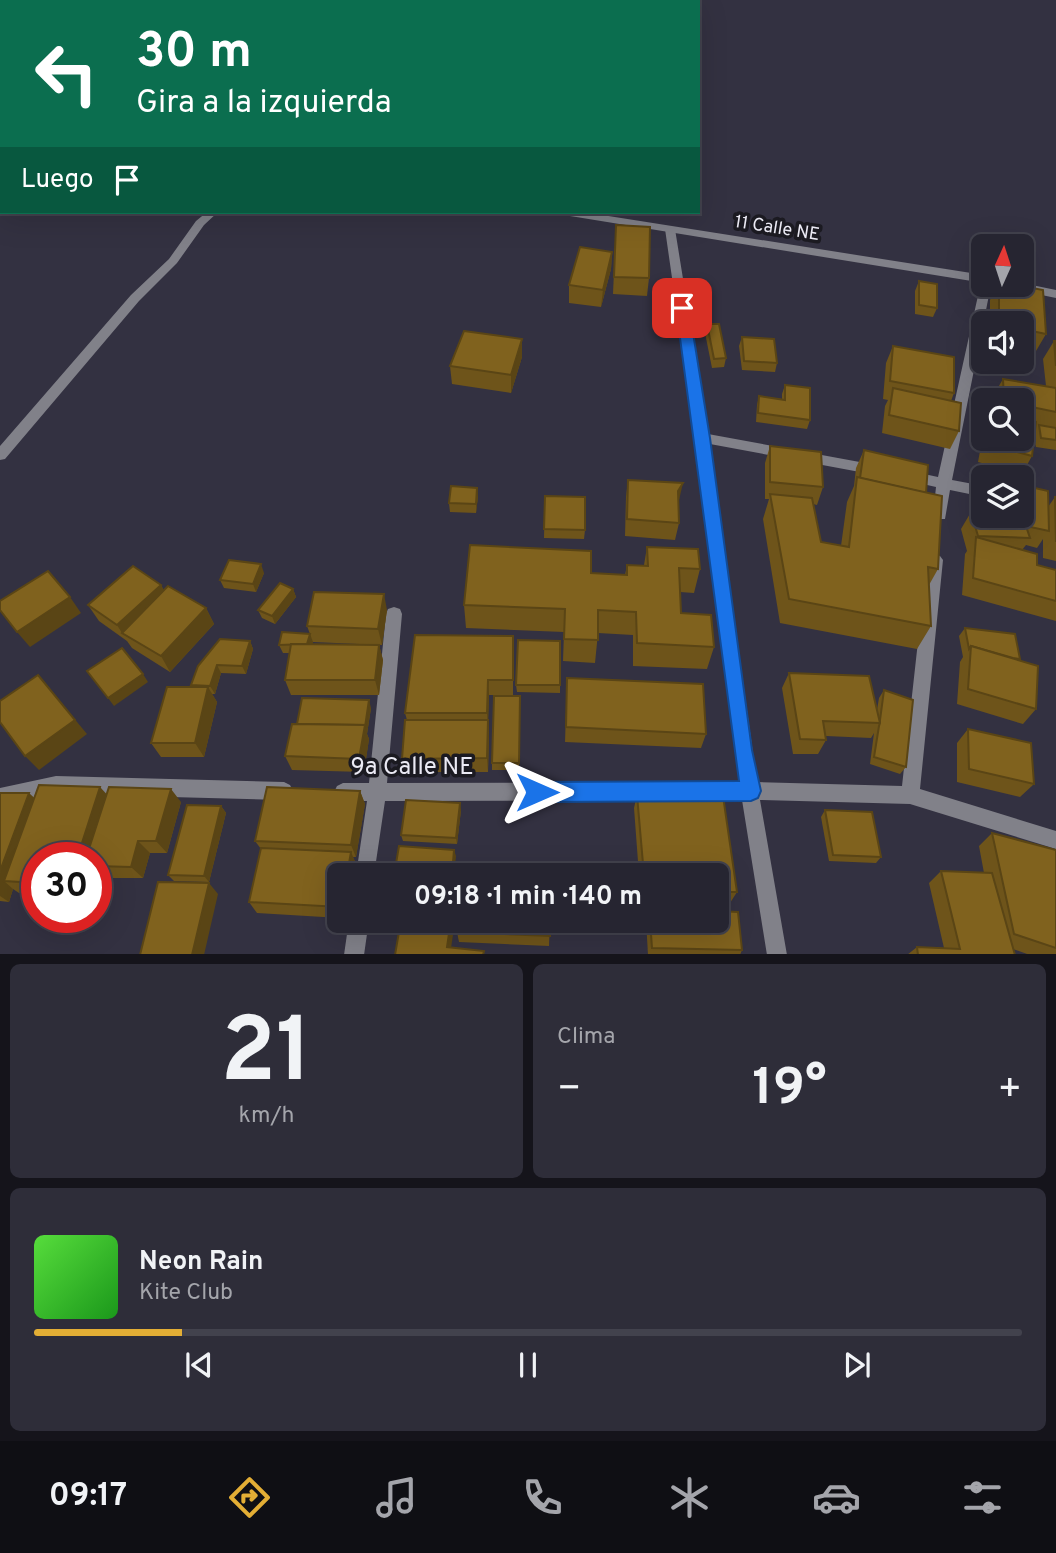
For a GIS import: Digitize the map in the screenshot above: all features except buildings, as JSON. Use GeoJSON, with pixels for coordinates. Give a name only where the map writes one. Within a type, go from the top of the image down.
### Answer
{"type":"FeatureCollection","features":[{"type":"Feature","properties":{"kind":"street"},"geometry":{"type":"LineString","coordinates":[[0,455],[135,298],[173,261],[200,223],[211,214]]}},
{"type":"Feature","properties":{"kind":"street","name":"11 Calle NE"},"geometry":{"type":"LineString","coordinates":[[576,214],[971,277]]}},
{"type":"Feature","properties":{"kind":"street"},"geometry":{"type":"LineString","coordinates":[[670,229],[702,438],[743,750],[777,954]]}},
{"type":"Feature","properties":{"kind":"street"},"geometry":{"type":"LineString","coordinates":[[1034,289],[1056,294]]}},
{"type":"Feature","properties":{"kind":"street"},"geometry":{"type":"LineString","coordinates":[[910,795],[944,482],[982,298]]}},
{"type":"Feature","properties":{"kind":"street"},"geometry":{"type":"LineString","coordinates":[[702,438],[971,489]]}},
{"type":"Feature","properties":{"kind":"street"},"geometry":{"type":"LineString","coordinates":[[367,863],[377,793],[394,614]]}},
{"type":"Feature","properties":{"kind":"street","name":"9a Calle NE"},"geometry":{"type":"LineString","coordinates":[[0,797],[56,785],[377,793],[751,791],[910,795],[1056,840]]}},
{"type":"Feature","properties":{"kind":"street"},"geometry":{"type":"LineString","coordinates":[[354,954],[357,933]]}},
{"type":"Feature","properties":{"kind":"route"},"geometry":{"type":"LineString","coordinates":[[537,792],[751,791],[743,750],[682,308]]}}]}
